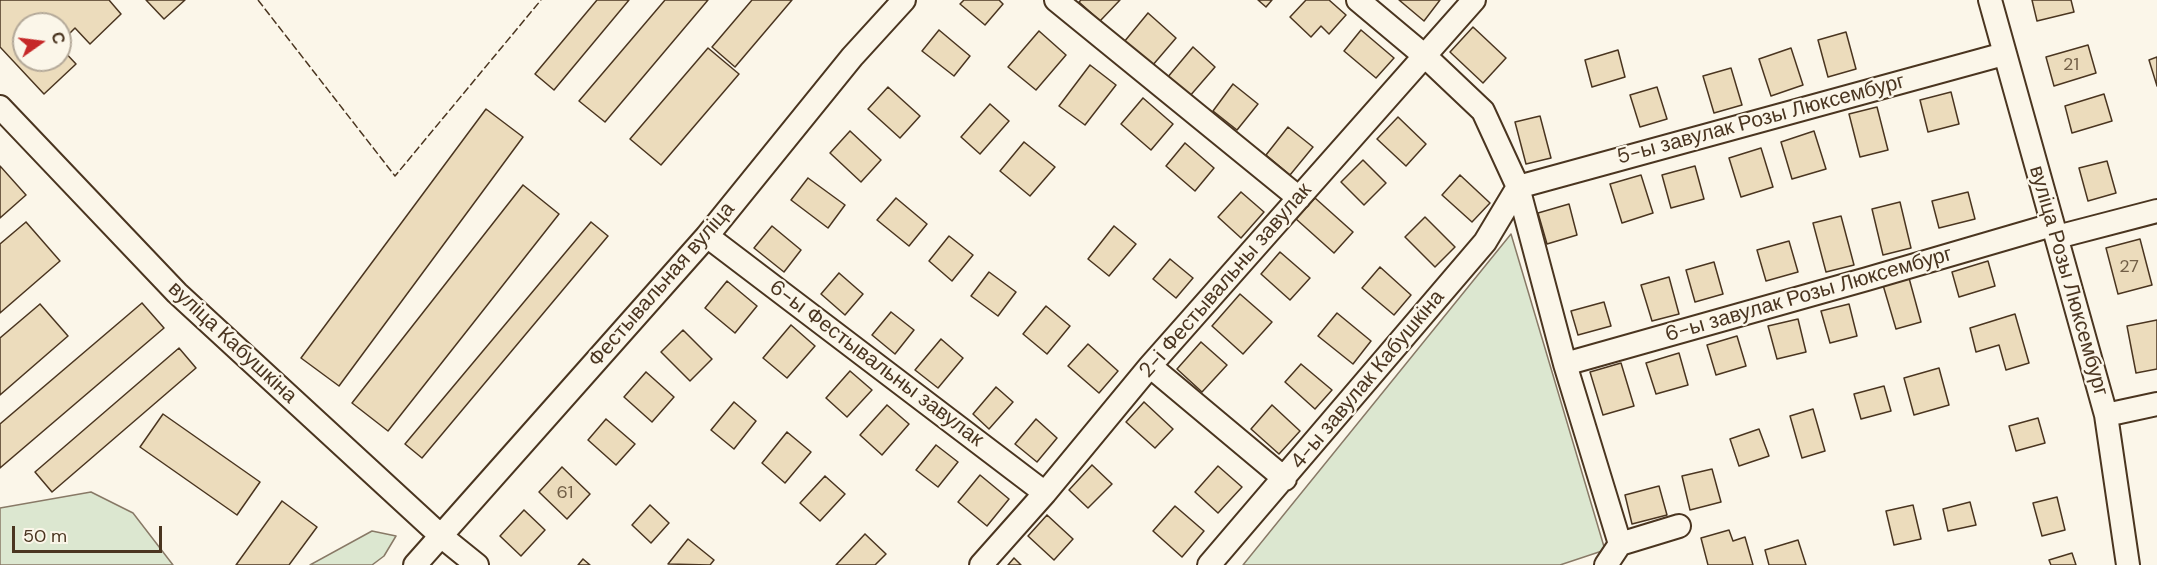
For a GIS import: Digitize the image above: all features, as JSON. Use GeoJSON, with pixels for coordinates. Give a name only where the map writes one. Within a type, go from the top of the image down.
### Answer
{"type":"FeatureCollection","features":[{"type":"Feature","properties":{"kind":"street","name":"Фестывальная вуліца"},"geometry":{"type":"LineString","coordinates":[[415,565],[707,236],[852,57],[904,0]]}},
{"type":"Feature","properties":{"kind":"street"},"geometry":{"type":"LineString","coordinates":[[1056,0],[1299,198]]}},
{"type":"Feature","properties":{"kind":"street"},"geometry":{"type":"LineString","coordinates":[[1358,0],[1426,57],[1483,111],[1518,187],[1565,364],[1620,544]]}},
{"type":"Feature","properties":{"kind":"street","name":"2-і Фестывальны завулак"},"geometry":{"type":"LineString","coordinates":[[981,565],[1150,366],[1426,57],[1474,0]]}},
{"type":"Feature","properties":{"kind":"street","name":"вуліца Розы Люксембург"},"geometry":{"type":"LineString","coordinates":[[1990,0],[2106,415],[2128,565]]}},
{"type":"Feature","properties":{"kind":"street","name":"5-ы завулак Розы Люксембург"},"geometry":{"type":"LineString","coordinates":[[1518,187],[2004,54]]}},
{"type":"Feature","properties":{"kind":"street","name":"вуліца Кабушкіна"},"geometry":{"type":"LineString","coordinates":[[0,107],[177,293],[441,536],[477,565]]}},
{"type":"Feature","properties":{"kind":"street","name":"4-ы завулак Кабушкіна"},"geometry":{"type":"LineString","coordinates":[[1209,565],[1485,242],[1518,187]]}},
{"type":"Feature","properties":{"kind":"street","name":"6-ы завулак Розы Люксембург"},"geometry":{"type":"LineString","coordinates":[[1565,364],[1868,279],[2054,231],[2157,211]]}},
{"type":"Feature","properties":{"kind":"street","name":"6-ы Фестывальны завулак"},"geometry":{"type":"LineString","coordinates":[[707,236],[1045,492]]}},
{"type":"Feature","properties":{"kind":"street"},"geometry":{"type":"LineString","coordinates":[[1150,366],[1285,478]]}},
{"type":"Feature","properties":{"kind":"street"},"geometry":{"type":"LineString","coordinates":[[2106,415],[2157,404]]}},
{"type":"Feature","properties":{"kind":"street"},"geometry":{"type":"LineString","coordinates":[[1606,565],[1620,544],[1680,526]]}},
{"type":"Feature","properties":{"kind":"green space"},"geometry":{"type":"Polygon","coordinates":[[[1511,234],[1605,550],[1560,565],[1243,565],[1511,234]]]}},
{"type":"Feature","properties":{"kind":"green space"},"geometry":{"type":"Polygon","coordinates":[[[91,492],[133,513],[173,565],[0,565],[0,508],[91,492]]]}},
{"type":"Feature","properties":{"kind":"green space"},"geometry":{"type":"Polygon","coordinates":[[[372,531],[396,536],[384,556],[372,565],[310,565],[372,531]]]}},
{"type":"Feature","properties":{"kind":"building"},"geometry":{"type":"Polygon","coordinates":[[[0,0],[109,0],[121,14],[90,44],[75,28],[72,31],[72,12],[12,12],[12,60],[0,47],[0,0]]]}},
{"type":"Feature","properties":{"kind":"building"},"geometry":{"type":"Polygon","coordinates":[[[146,0],[185,0],[164,19],[146,0]]]}},
{"type":"Feature","properties":{"kind":"building"},"geometry":{"type":"Polygon","coordinates":[[[597,0],[629,0],[554,90],[535,74],[597,0]]]}},
{"type":"Feature","properties":{"kind":"building"},"geometry":{"type":"Polygon","coordinates":[[[665,0],[708,0],[605,122],[579,101],[665,0]]]}},
{"type":"Feature","properties":{"kind":"building"},"geometry":{"type":"Polygon","coordinates":[[[752,0],[792,0],[735,67],[712,47],[752,0]]]}},
{"type":"Feature","properties":{"kind":"building"},"geometry":{"type":"Polygon","coordinates":[[[964,0],[999,0],[1003,4],[985,25],[960,4],[964,0]]]}},
{"type":"Feature","properties":{"kind":"building"},"geometry":{"type":"Polygon","coordinates":[[[1081,0],[1120,0],[1100,21],[1079,2],[1081,0]]]}},
{"type":"Feature","properties":{"kind":"building"},"geometry":{"type":"Polygon","coordinates":[[[1258,0],[1272,0],[1266,7],[1258,0]]]}},
{"type":"Feature","properties":{"kind":"building"},"geometry":{"type":"Polygon","coordinates":[[[1306,0],[1329,0],[1346,15],[1329,34],[1321,26],[1311,37],[1290,17],[1306,0]]]}},
{"type":"Feature","properties":{"kind":"building"},"geometry":{"type":"Polygon","coordinates":[[[1399,0],[1440,0],[1424,21],[1399,0]]]}},
{"type":"Feature","properties":{"kind":"building"},"geometry":{"type":"Polygon","coordinates":[[[2032,0],[2071,0],[2074,12],[2037,21],[2032,0]]]}},
{"type":"Feature","properties":{"kind":"building"},"geometry":{"type":"Polygon","coordinates":[[[1148,13],[1176,38],[1152,66],[1124,42],[1148,13]]]}},
{"type":"Feature","properties":{"kind":"building"},"geometry":{"type":"Polygon","coordinates":[[[1473,27],[1506,58],[1483,83],[1450,52],[1473,27]]]}},
{"type":"Feature","properties":{"kind":"building"},"geometry":{"type":"Polygon","coordinates":[[[939,30],[970,56],[954,76],[922,51],[939,30]]]}},
{"type":"Feature","properties":{"kind":"building"},"geometry":{"type":"Polygon","coordinates":[[[1361,30],[1394,58],[1376,78],[1344,51],[1361,30]]]}},
{"type":"Feature","properties":{"kind":"building"},"geometry":{"type":"Polygon","coordinates":[[[1039,31],[1066,55],[1036,90],[1008,67],[1039,31]]]}},
{"type":"Feature","properties":{"kind":"building"},"geometry":{"type":"Polygon","coordinates":[[[1846,32],[1856,69],[1828,77],[1818,40],[1846,32]]]}},
{"type":"Feature","properties":{"kind":"building"},"geometry":{"type":"Polygon","coordinates":[[[2088,45],[2096,73],[2054,86],[2046,57],[2088,45]]]}},
{"type":"Feature","properties":{"kind":"building"},"geometry":{"type":"Polygon","coordinates":[[[1193,47],[1215,67],[1189,97],[1167,78],[1193,47]]]}},
{"type":"Feature","properties":{"kind":"building"},"geometry":{"type":"Polygon","coordinates":[[[708,48],[739,74],[661,165],[630,139],[708,48]]]}},
{"type":"Feature","properties":{"kind":"building"},"geometry":{"type":"Polygon","coordinates":[[[1791,48],[1803,85],[1771,96],[1759,59],[1791,48]]]}},
{"type":"Feature","properties":{"kind":"building"},"geometry":{"type":"Polygon","coordinates":[[[1618,50],[1625,77],[1592,87],[1585,60],[1618,50]]]}},
{"type":"Feature","properties":{"kind":"building"},"geometry":{"type":"Polygon","coordinates":[[[2157,57],[2157,86],[2149,60],[2157,57]]]}},
{"type":"Feature","properties":{"kind":"building"},"geometry":{"type":"Polygon","coordinates":[[[1090,65],[1116,85],[1085,125],[1059,106],[1090,65]]]}},
{"type":"Feature","properties":{"kind":"building"},"geometry":{"type":"Polygon","coordinates":[[[1731,68],[1742,105],[1714,113],[1703,76],[1731,68]]]}},
{"type":"Feature","properties":{"kind":"building"},"geometry":{"type":"Polygon","coordinates":[[[23,72],[67,72],[44,94],[23,72]]]}},
{"type":"Feature","properties":{"kind":"building"},"geometry":{"type":"Polygon","coordinates":[[[1233,84],[1258,104],[1237,130],[1213,111],[1233,84]]]}},
{"type":"Feature","properties":{"kind":"building"},"geometry":{"type":"Polygon","coordinates":[[[888,87],[920,116],[900,138],[868,109],[888,87]]]}},
{"type":"Feature","properties":{"kind":"building"},"geometry":{"type":"Polygon","coordinates":[[[1657,87],[1667,119],[1640,127],[1630,95],[1657,87]]]}},
{"type":"Feature","properties":{"kind":"building"},"geometry":{"type":"Polygon","coordinates":[[[1951,92],[1959,124],[1928,132],[1920,100],[1951,92]]]}},
{"type":"Feature","properties":{"kind":"building"},"geometry":{"type":"Polygon","coordinates":[[[2104,94],[2112,121],[2072,133],[2065,106],[2104,94]]]}},
{"type":"Feature","properties":{"kind":"building"},"geometry":{"type":"Polygon","coordinates":[[[1143,98],[1173,124],[1151,150],[1121,124],[1143,98]]]}},
{"type":"Feature","properties":{"kind":"building"},"geometry":{"type":"Polygon","coordinates":[[[990,104],[1009,121],[980,154],[961,137],[990,104]]]}},
{"type":"Feature","properties":{"kind":"building"},"geometry":{"type":"Polygon","coordinates":[[[1877,107],[1888,150],[1860,157],[1849,114],[1877,107]]]}},
{"type":"Feature","properties":{"kind":"building"},"geometry":{"type":"Polygon","coordinates":[[[486,109],[523,137],[339,386],[301,358],[486,109]]]}},
{"type":"Feature","properties":{"kind":"building"},"geometry":{"type":"Polygon","coordinates":[[[1540,116],[1551,158],[1526,164],[1515,122],[1540,116]]]}},
{"type":"Feature","properties":{"kind":"building"},"geometry":{"type":"Polygon","coordinates":[[[1398,117],[1426,144],[1406,166],[1377,139],[1398,117]]]}},
{"type":"Feature","properties":{"kind":"building"},"geometry":{"type":"Polygon","coordinates":[[[1288,127],[1313,147],[1290,175],[1266,155],[1288,127]]]}},
{"type":"Feature","properties":{"kind":"building"},"geometry":{"type":"Polygon","coordinates":[[[850,131],[881,160],[861,182],[830,153],[850,131]]]}},
{"type":"Feature","properties":{"kind":"building"},"geometry":{"type":"Polygon","coordinates":[[[1814,131],[1826,169],[1792,179],[1781,142],[1814,131]]]}},
{"type":"Feature","properties":{"kind":"building"},"geometry":{"type":"Polygon","coordinates":[[[1024,142],[1055,167],[1030,196],[1000,171],[1024,142]]]}},
{"type":"Feature","properties":{"kind":"building"},"geometry":{"type":"Polygon","coordinates":[[[1185,143],[1214,168],[1195,191],[1166,166],[1185,143]]]}},
{"type":"Feature","properties":{"kind":"building"},"geometry":{"type":"Polygon","coordinates":[[[1761,148],[1773,187],[1741,197],[1729,158],[1761,148]]]}},
{"type":"Feature","properties":{"kind":"building"},"geometry":{"type":"Polygon","coordinates":[[[1363,160],[1386,183],[1364,205],[1341,182],[1363,160]]]}},
{"type":"Feature","properties":{"kind":"building"},"geometry":{"type":"Polygon","coordinates":[[[2107,161],[2116,193],[2088,201],[2079,168],[2107,161]]]}},
{"type":"Feature","properties":{"kind":"building"},"geometry":{"type":"Polygon","coordinates":[[[0,166],[26,195],[0,218],[0,166]]]}},
{"type":"Feature","properties":{"kind":"building"},"geometry":{"type":"Polygon","coordinates":[[[1695,166],[1704,199],[1671,208],[1662,175],[1695,166]]]}},
{"type":"Feature","properties":{"kind":"building"},"geometry":{"type":"Polygon","coordinates":[[[1460,175],[1490,203],[1472,222],[1442,195],[1460,175]]]}},
{"type":"Feature","properties":{"kind":"building"},"geometry":{"type":"Polygon","coordinates":[[[1641,175],[1653,213],[1622,223],[1610,184],[1641,175]]]}},
{"type":"Feature","properties":{"kind":"building"},"geometry":{"type":"Polygon","coordinates":[[[808,178],[845,205],[828,228],[791,200],[808,178]]]}},
{"type":"Feature","properties":{"kind":"building"},"geometry":{"type":"Polygon","coordinates":[[[523,185],[559,214],[388,431],[352,403],[523,185]]]}},
{"type":"Feature","properties":{"kind":"building"},"geometry":{"type":"Polygon","coordinates":[[[1241,192],[1264,212],[1241,238],[1218,217],[1241,192]]]}},
{"type":"Feature","properties":{"kind":"building"},"geometry":{"type":"Polygon","coordinates":[[[1968,192],[1975,219],[1939,228],[1932,201],[1968,192]]]}},
{"type":"Feature","properties":{"kind":"building"},"geometry":{"type":"Polygon","coordinates":[[[896,198],[927,224],[909,246],[877,220],[896,198]]]}},
{"type":"Feature","properties":{"kind":"building"},"geometry":{"type":"Polygon","coordinates":[[[1315,198],[1353,232],[1334,253],[1296,219],[1315,198]]]}},
{"type":"Feature","properties":{"kind":"building"},"geometry":{"type":"Polygon","coordinates":[[[1900,202],[1911,248],[1883,255],[1872,209],[1900,202]]]}},
{"type":"Feature","properties":{"kind":"building"},"geometry":{"type":"Polygon","coordinates":[[[1569,204],[1577,235],[1547,244],[1538,213],[1569,204]]]}},
{"type":"Feature","properties":{"kind":"building"},"geometry":{"type":"Polygon","coordinates":[[[1841,216],[1854,265],[1826,272],[1813,223],[1841,216]]]}},
{"type":"Feature","properties":{"kind":"building"},"geometry":{"type":"Polygon","coordinates":[[[1425,217],[1455,247],[1435,267],[1405,237],[1425,217]]]}},
{"type":"Feature","properties":{"kind":"building"},"geometry":{"type":"Polygon","coordinates":[[[26,222],[60,261],[0,313],[0,244],[26,222]]]}},
{"type":"Feature","properties":{"kind":"building"},"geometry":{"type":"Polygon","coordinates":[[[591,222],[608,236],[422,458],[405,444],[591,222]]]}},
{"type":"Feature","properties":{"kind":"building"},"geometry":{"type":"Polygon","coordinates":[[[772,226],[801,250],[784,272],[754,248],[772,226]]]}},
{"type":"Feature","properties":{"kind":"building"},"geometry":{"type":"Polygon","coordinates":[[[1114,226],[1136,244],[1109,276],[1088,259],[1114,226]]]}},
{"type":"Feature","properties":{"kind":"building"},"geometry":{"type":"Polygon","coordinates":[[[949,236],[973,255],[952,281],[929,261],[949,236]]]}},
{"type":"Feature","properties":{"kind":"building"},"geometry":{"type":"Polygon","coordinates":[[[2140,239],[2152,285],[2118,294],[2106,248],[2140,239]]]}},
{"type":"Feature","properties":{"kind":"building"},"geometry":{"type":"Polygon","coordinates":[[[1789,241],[1798,272],[1766,281],[1757,250],[1789,241]]]}},
{"type":"Feature","properties":{"kind":"building"},"geometry":{"type":"Polygon","coordinates":[[[1280,252],[1310,278],[1290,300],[1261,274],[1280,252]]]}},
{"type":"Feature","properties":{"kind":"building"},"geometry":{"type":"Polygon","coordinates":[[[1170,259],[1193,278],[1176,298],[1153,279],[1170,259]]]}},
{"type":"Feature","properties":{"kind":"building"},"geometry":{"type":"Polygon","coordinates":[[[1988,261],[1995,286],[1959,297],[1952,272],[1988,261]]]}},
{"type":"Feature","properties":{"kind":"building"},"geometry":{"type":"Polygon","coordinates":[[[1714,262],[1723,294],[1695,302],[1686,270],[1714,262]]]}},
{"type":"Feature","properties":{"kind":"building"},"geometry":{"type":"Polygon","coordinates":[[[1380,267],[1411,295],[1394,315],[1362,288],[1380,267]]]}},
{"type":"Feature","properties":{"kind":"building"},"geometry":{"type":"Polygon","coordinates":[[[989,272],[1016,292],[998,316],[971,296],[989,272]]]}},
{"type":"Feature","properties":{"kind":"building"},"geometry":{"type":"Polygon","coordinates":[[[839,273],[863,294],[845,315],[821,294],[839,273]]]}},
{"type":"Feature","properties":{"kind":"building"},"geometry":{"type":"Polygon","coordinates":[[[1669,277],[1679,314],[1652,321],[1641,285],[1669,277]]]}},
{"type":"Feature","properties":{"kind":"building"},"geometry":{"type":"Polygon","coordinates":[[[1909,278],[1921,322],[1896,329],[1883,285],[1909,278]]]}},
{"type":"Feature","properties":{"kind":"building"},"geometry":{"type":"Polygon","coordinates":[[[727,281],[757,306],[735,333],[705,308],[727,281]]]}},
{"type":"Feature","properties":{"kind":"building"},"geometry":{"type":"Polygon","coordinates":[[[1240,294],[1272,322],[1243,354],[1212,326],[1240,294]]]}},
{"type":"Feature","properties":{"kind":"building"},"geometry":{"type":"Polygon","coordinates":[[[1604,302],[1611,326],[1578,335],[1571,311],[1604,302]]]}},
{"type":"Feature","properties":{"kind":"building"},"geometry":{"type":"Polygon","coordinates":[[[142,303],[164,328],[0,468],[0,424],[142,303]]]}},
{"type":"Feature","properties":{"kind":"building"},"geometry":{"type":"Polygon","coordinates":[[[40,304],[68,336],[0,395],[0,338],[40,304]]]}},
{"type":"Feature","properties":{"kind":"building"},"geometry":{"type":"Polygon","coordinates":[[[1849,304],[1857,336],[1830,343],[1821,311],[1849,304]]]}},
{"type":"Feature","properties":{"kind":"building"},"geometry":{"type":"Polygon","coordinates":[[[1046,306],[1070,326],[1047,354],[1023,334],[1046,306]]]}},
{"type":"Feature","properties":{"kind":"building"},"geometry":{"type":"Polygon","coordinates":[[[891,312],[914,330],[895,354],[872,335],[891,312]]]}},
{"type":"Feature","properties":{"kind":"building"},"geometry":{"type":"Polygon","coordinates":[[[1337,313],[1371,341],[1353,364],[1318,336],[1337,313]]]}},
{"type":"Feature","properties":{"kind":"building"},"geometry":{"type":"Polygon","coordinates":[[[2015,314],[2029,363],[2006,370],[1999,345],[1976,352],[1970,328],[2015,314]]]}},
{"type":"Feature","properties":{"kind":"building"},"geometry":{"type":"Polygon","coordinates":[[[1798,319],[1806,352],[1777,359],[1768,326],[1798,319]]]}},
{"type":"Feature","properties":{"kind":"building"},"geometry":{"type":"Polygon","coordinates":[[[2157,320],[2157,369],[2136,373],[2127,326],[2157,320]]]}},
{"type":"Feature","properties":{"kind":"building"},"geometry":{"type":"Polygon","coordinates":[[[791,325],[815,346],[787,378],[763,358],[791,325]]]}},
{"type":"Feature","properties":{"kind":"building"},"geometry":{"type":"Polygon","coordinates":[[[683,330],[712,359],[690,381],[661,352],[683,330]]]}},
{"type":"Feature","properties":{"kind":"building"},"geometry":{"type":"Polygon","coordinates":[[[1737,336],[1746,366],[1716,375],[1707,345],[1737,336]]]}},
{"type":"Feature","properties":{"kind":"building"},"geometry":{"type":"Polygon","coordinates":[[[941,339],[963,358],[938,388],[915,370],[941,339]]]}},
{"type":"Feature","properties":{"kind":"building"},"geometry":{"type":"Polygon","coordinates":[[[1201,342],[1227,365],[1202,392],[1177,369],[1201,342]]]}},
{"type":"Feature","properties":{"kind":"building"},"geometry":{"type":"Polygon","coordinates":[[[1088,344],[1118,371],[1099,393],[1068,366],[1088,344]]]}},
{"type":"Feature","properties":{"kind":"building"},"geometry":{"type":"Polygon","coordinates":[[[179,348],[196,368],[52,492],[35,472],[179,348]]]}},
{"type":"Feature","properties":{"kind":"building"},"geometry":{"type":"Polygon","coordinates":[[[1679,353],[1688,385],[1656,394],[1646,363],[1679,353]]]}},
{"type":"Feature","properties":{"kind":"building"},"geometry":{"type":"Polygon","coordinates":[[[1621,363],[1634,406],[1603,415],[1590,372],[1621,363]]]}},
{"type":"Feature","properties":{"kind":"building"},"geometry":{"type":"Polygon","coordinates":[[[1301,364],[1332,390],[1315,409],[1285,382],[1301,364]]]}},
{"type":"Feature","properties":{"kind":"building"},"geometry":{"type":"Polygon","coordinates":[[[1939,368],[1949,405],[1914,415],[1904,378],[1939,368]]]}},
{"type":"Feature","properties":{"kind":"building"},"geometry":{"type":"Polygon","coordinates":[[[850,371],[872,390],[847,417],[826,398],[850,371]]]}},
{"type":"Feature","properties":{"kind":"building"},"geometry":{"type":"Polygon","coordinates":[[[646,372],[674,397],[652,422],[624,397],[646,372]]]}},
{"type":"Feature","properties":{"kind":"building"},"geometry":{"type":"Polygon","coordinates":[[[1884,386],[1891,411],[1861,419],[1854,394],[1884,386]]]}},
{"type":"Feature","properties":{"kind":"building"},"geometry":{"type":"Polygon","coordinates":[[[996,387],[1013,402],[989,429],[973,414],[996,387]]]}},
{"type":"Feature","properties":{"kind":"building"},"geometry":{"type":"Polygon","coordinates":[[[734,402],[756,421],[734,449],[711,430],[734,402]]]}},
{"type":"Feature","properties":{"kind":"building"},"geometry":{"type":"Polygon","coordinates":[[[1144,402],[1173,429],[1155,448],[1126,422],[1144,402]]]}},
{"type":"Feature","properties":{"kind":"building"},"geometry":{"type":"Polygon","coordinates":[[[887,405],[909,424],[882,455],[860,435],[887,405]]]}},
{"type":"Feature","properties":{"kind":"building"},"geometry":{"type":"Polygon","coordinates":[[[1272,405],[1300,431],[1279,454],[1251,429],[1272,405]]]}},
{"type":"Feature","properties":{"kind":"building"},"geometry":{"type":"Polygon","coordinates":[[[1813,409],[1825,451],[1802,458],[1790,416],[1813,409]]]}},
{"type":"Feature","properties":{"kind":"building"},"geometry":{"type":"Polygon","coordinates":[[[163,414],[260,482],[237,515],[140,447],[163,414]]]}},
{"type":"Feature","properties":{"kind":"building"},"geometry":{"type":"Polygon","coordinates":[[[2038,418],[2045,443],[2016,451],[2009,426],[2038,418]]]}},
{"type":"Feature","properties":{"kind":"building"},"geometry":{"type":"Polygon","coordinates":[[[606,419],[635,444],[616,465],[588,440],[606,419]]]}},
{"type":"Feature","properties":{"kind":"building"},"geometry":{"type":"Polygon","coordinates":[[[1036,419],[1057,438],[1037,462],[1015,444],[1036,419]]]}},
{"type":"Feature","properties":{"kind":"building"},"geometry":{"type":"Polygon","coordinates":[[[1759,429],[1769,456],[1739,466],[1730,439],[1759,429]]]}},
{"type":"Feature","properties":{"kind":"building"},"geometry":{"type":"Polygon","coordinates":[[[787,432],[811,452],[785,483],[762,463],[787,432]]]}},
{"type":"Feature","properties":{"kind":"building"},"geometry":{"type":"Polygon","coordinates":[[[936,445],[958,462],[938,487],[916,470],[936,445]]]}},
{"type":"Feature","properties":{"kind":"building"},"geometry":{"type":"Polygon","coordinates":[[[1092,465],[1112,484],[1088,508],[1069,490],[1092,465]]]}},
{"type":"Feature","properties":{"kind":"building"},"geometry":{"type":"Polygon","coordinates":[[[1218,466],[1242,487],[1218,513],[1195,492],[1218,466]]]}},
{"type":"Feature","properties":{"kind":"building"},"geometry":{"type":"Polygon","coordinates":[[[562,467],[590,494],[567,519],[539,492],[562,467]]]}},
{"type":"Feature","properties":{"kind":"building"},"geometry":{"type":"Polygon","coordinates":[[[1712,469],[1721,502],[1690,510],[1682,476],[1712,469]]]}},
{"type":"Feature","properties":{"kind":"building"},"geometry":{"type":"Polygon","coordinates":[[[980,475],[1009,499],[987,526],[958,502],[980,475]]]}},
{"type":"Feature","properties":{"kind":"building"},"geometry":{"type":"Polygon","coordinates":[[[825,476],[845,494],[820,521],[800,503],[825,476]]]}},
{"type":"Feature","properties":{"kind":"building"},"geometry":{"type":"Polygon","coordinates":[[[1659,486],[1667,515],[1632,524],[1625,495],[1659,486]]]}},
{"type":"Feature","properties":{"kind":"building"},"geometry":{"type":"Polygon","coordinates":[[[2057,497],[2065,530],[2042,536],[2033,503],[2057,497]]]}},
{"type":"Feature","properties":{"kind":"building"},"geometry":{"type":"Polygon","coordinates":[[[282,501],[317,527],[289,565],[236,565],[282,501]]]}},
{"type":"Feature","properties":{"kind":"building"},"geometry":{"type":"Polygon","coordinates":[[[1970,502],[1976,525],[1948,531],[1943,509],[1970,502]]]}},
{"type":"Feature","properties":{"kind":"building"},"geometry":{"type":"Polygon","coordinates":[[[650,505],[669,523],[651,543],[632,525],[650,505]]]}},
{"type":"Feature","properties":{"kind":"building"},"geometry":{"type":"Polygon","coordinates":[[[1913,505],[1921,539],[1894,545],[1886,511],[1913,505]]]}},
{"type":"Feature","properties":{"kind":"building"},"geometry":{"type":"Polygon","coordinates":[[[1175,506],[1204,531],[1182,557],[1153,531],[1175,506]]]}},
{"type":"Feature","properties":{"kind":"building"},"geometry":{"type":"Polygon","coordinates":[[[524,510],[545,530],[521,556],[500,536],[524,510]]]}},
{"type":"Feature","properties":{"kind":"building"},"geometry":{"type":"Polygon","coordinates":[[[1047,515],[1073,539],[1054,560],[1028,536],[1047,515]]]}},
{"type":"Feature","properties":{"kind":"building"},"geometry":{"type":"Polygon","coordinates":[[[1729,530],[1733,541],[1745,537],[1753,565],[1708,565],[1701,538],[1729,530]]]}},
{"type":"Feature","properties":{"kind":"building"},"geometry":{"type":"Polygon","coordinates":[[[865,534],[886,554],[875,565],[836,565],[865,534]]]}},
{"type":"Feature","properties":{"kind":"building"},"geometry":{"type":"Polygon","coordinates":[[[688,539],[714,560],[710,565],[668,564],[688,539]]]}},
{"type":"Feature","properties":{"kind":"building"},"geometry":{"type":"Polygon","coordinates":[[[1798,540],[1806,565],[1769,565],[1765,550],[1798,540]]]}},
{"type":"Feature","properties":{"kind":"building"},"geometry":{"type":"Polygon","coordinates":[[[2072,553],[2076,565],[2051,565],[2049,560],[2072,553]]]}},
{"type":"Feature","properties":{"kind":"building"},"geometry":{"type":"Polygon","coordinates":[[[1014,558],[1021,565],[1008,565],[1014,558]]]}},
{"type":"Feature","properties":{"kind":"building"},"geometry":{"type":"Polygon","coordinates":[[[583,559],[590,565],[578,565],[583,559]]]}},
{"type":"Feature","properties":{"kind":"fence"},"geometry":{"type":"LineString","coordinates":[[258,0],[395,176],[541,0]]}}]}
